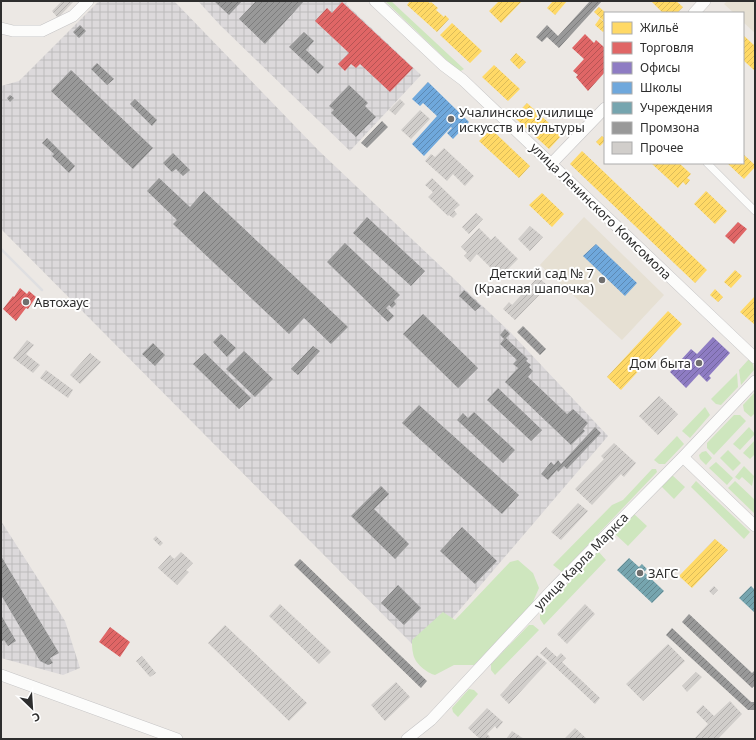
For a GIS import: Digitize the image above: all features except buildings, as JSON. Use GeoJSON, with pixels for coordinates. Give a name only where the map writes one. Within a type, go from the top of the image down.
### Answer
{"type":"FeatureCollection","features":[{"type":"Feature","properties":{"kind":"main road"},"geometry":{"type":"LineString","coordinates":[[1,28],[12,31],[42,31],[73,16],[88,1]]}},
{"type":"Feature","properties":{"kind":"main road","name":"улица Ленинского Комсомола"},"geometry":{"type":"LineString","coordinates":[[375,1],[443,65],[463,80],[755,358]]}},
{"type":"Feature","properties":{"kind":"main road"},"geometry":{"type":"LineString","coordinates":[[551,164],[604,109]]}},
{"type":"Feature","properties":{"kind":"main road","name":"улица Карла Маркса"},"geometry":{"type":"LineString","coordinates":[[407,739],[431,720],[553,589],[683,457],[755,381]]}},
{"type":"Feature","properties":{"kind":"main road"},"geometry":{"type":"LineString","coordinates":[[683,457],[755,526]]}},
{"type":"Feature","properties":{"kind":"main road"},"geometry":{"type":"LineString","coordinates":[[1,675],[177,739]]}},
{"type":"Feature","properties":{"kind":"street"},"geometry":{"type":"LineString","coordinates":[[708,164],[755,211]]}},
{"type":"Feature","properties":{"kind":"shaded area"},"geometry":{"type":"Polygon","coordinates":[[[99,1],[174,1],[318,150],[511,333],[608,436],[422,654],[1,229],[1,86],[19,81],[99,1]]]}},
{"type":"Feature","properties":{"kind":"shaded area"},"geometry":{"type":"Polygon","coordinates":[[[198,1],[348,1],[346,4],[421,75],[350,151],[220,25],[198,1]]]}},
{"type":"Feature","properties":{"kind":"shaded area"},"geometry":{"type":"Polygon","coordinates":[[[727,1],[755,1],[755,33],[744,23],[744,12],[733,12],[724,4],[727,1]]]}},
{"type":"Feature","properties":{"kind":"shaded area","name":"Детский сад № 7 (Красная шапочка)"},"geometry":{"type":"Polygon","coordinates":[[[584,217],[664,295],[622,340],[540,265],[584,217]]]}},
{"type":"Feature","properties":{"kind":"shaded area"},"geometry":{"type":"Polygon","coordinates":[[[1,521],[65,621],[80,668],[63,675],[1,658],[1,521]]]}},
{"type":"Feature","properties":{"kind":"green space"},"geometry":{"type":"Polygon","coordinates":[[[385,1],[391,1],[464,69],[459,72],[385,1]]]}},
{"type":"Feature","properties":{"kind":"green space"},"geometry":{"type":"Polygon","coordinates":[[[749,359],[753,364],[754,370],[741,385],[739,370],[749,359]]]}},
{"type":"Feature","properties":{"kind":"green space"},"geometry":{"type":"Polygon","coordinates":[[[737,373],[738,387],[721,405],[716,404],[711,399],[737,373]]]}},
{"type":"Feature","properties":{"kind":"green space"},"geometry":{"type":"Polygon","coordinates":[[[755,392],[755,413],[751,417],[744,411],[743,405],[755,392]]]}},
{"type":"Feature","properties":{"kind":"green space"},"geometry":{"type":"Polygon","coordinates":[[[705,407],[710,415],[690,438],[682,431],[705,407]]]}},
{"type":"Feature","properties":{"kind":"green space"},"geometry":{"type":"Polygon","coordinates":[[[734,415],[740,415],[746,421],[714,455],[707,448],[707,443],[734,415]]]}},
{"type":"Feature","properties":{"kind":"green space"},"geometry":{"type":"Polygon","coordinates":[[[749,427],[755,434],[740,450],[733,444],[749,427]]]}},
{"type":"Feature","properties":{"kind":"green space"},"geometry":{"type":"Polygon","coordinates":[[[677,436],[684,444],[665,464],[659,464],[654,460],[677,436]]]}},
{"type":"Feature","properties":{"kind":"green space"},"geometry":{"type":"Polygon","coordinates":[[[755,440],[755,454],[750,459],[743,453],[755,440]]]}},
{"type":"Feature","properties":{"kind":"green space"},"geometry":{"type":"Polygon","coordinates":[[[728,450],[741,463],[733,471],[720,458],[728,450]]]}},
{"type":"Feature","properties":{"kind":"green space"},"geometry":{"type":"Polygon","coordinates":[[[706,451],[712,458],[706,465],[700,459],[699,455],[706,451]]]}},
{"type":"Feature","properties":{"kind":"green space"},"geometry":{"type":"Polygon","coordinates":[[[716,462],[733,478],[727,485],[709,468],[716,462]]]}},
{"type":"Feature","properties":{"kind":"green space"},"geometry":{"type":"Polygon","coordinates":[[[744,466],[754,476],[752,486],[742,477],[739,480],[735,477],[744,466]]]}},
{"type":"Feature","properties":{"kind":"green space"},"geometry":{"type":"Polygon","coordinates":[[[652,469],[656,469],[657,472],[562,572],[553,565],[612,505],[623,500],[652,469]]]}},
{"type":"Feature","properties":{"kind":"green space"},"geometry":{"type":"Polygon","coordinates":[[[672,475],[685,487],[674,499],[661,486],[672,475]]]}},
{"type":"Feature","properties":{"kind":"green space"},"geometry":{"type":"Polygon","coordinates":[[[696,481],[750,532],[744,539],[691,487],[696,481]]]}},
{"type":"Feature","properties":{"kind":"green space"},"geometry":{"type":"Polygon","coordinates":[[[735,481],[755,500],[755,514],[728,488],[735,481]]]}},
{"type":"Feature","properties":{"kind":"green space"},"geometry":{"type":"Polygon","coordinates":[[[634,514],[647,526],[628,546],[615,534],[634,514]]]}},
{"type":"Feature","properties":{"kind":"green space"},"geometry":{"type":"Polygon","coordinates":[[[598,551],[606,560],[544,625],[540,619],[540,614],[598,551]]]}},
{"type":"Feature","properties":{"kind":"green space"},"geometry":{"type":"Polygon","coordinates":[[[518,560],[533,573],[539,588],[532,604],[474,665],[454,665],[435,675],[421,667],[414,657],[412,640],[443,612],[455,620],[510,562],[518,560]]]}},
{"type":"Feature","properties":{"kind":"green space"},"geometry":{"type":"Polygon","coordinates":[[[529,625],[533,625],[539,630],[495,675],[491,670],[491,664],[529,625]]]}},
{"type":"Feature","properties":{"kind":"green space"},"geometry":{"type":"Polygon","coordinates":[[[469,689],[474,690],[478,694],[458,717],[453,712],[452,708],[469,689]]]}},
{"type":"Feature","properties":{"kind":"railway"},"geometry":{"type":"LineString","coordinates":[[1,249],[42,290]]}},
{"type":"Feature","properties":{"kind":"place","name":"Учалинское училище искусств и культуры"},"geometry":{"type":"Point","coordinates":[451,119]}},
{"type":"Feature","properties":{"kind":"place","name":"Детский сад № 7 (Красная шапочка)"},"geometry":{"type":"Point","coordinates":[602,280]}},
{"type":"Feature","properties":{"kind":"place","name":"Автохаус"},"geometry":{"type":"Point","coordinates":[26,302]}},
{"type":"Feature","properties":{"kind":"place","name":"Дом быта"},"geometry":{"type":"Point","coordinates":[699,363]}},
{"type":"Feature","properties":{"kind":"place","name":"ЗАГС"},"geometry":{"type":"Point","coordinates":[640,573]}}]}
